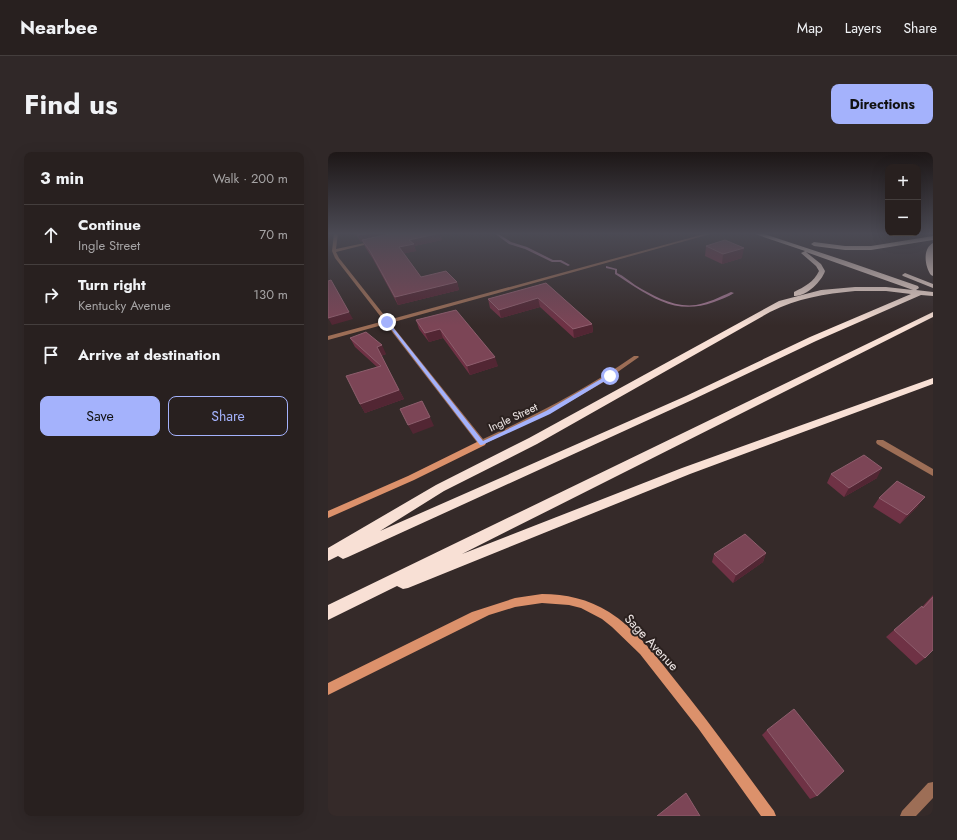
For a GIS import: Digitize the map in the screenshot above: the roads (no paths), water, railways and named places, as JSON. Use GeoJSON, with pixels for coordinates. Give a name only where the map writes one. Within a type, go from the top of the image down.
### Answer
{"type":"FeatureCollection","features":[{"type":"Feature","properties":{"kind":"highway"},"geometry":{"type":"LineString","coordinates":[[328,555],[440,488],[532,440],[782,303],[819,279],[822,271],[818,264]]}},
{"type":"Feature","properties":{"kind":"highway"},"geometry":{"type":"LineString","coordinates":[[848,264],[933,291]]}},
{"type":"Feature","properties":{"kind":"highway"},"geometry":{"type":"LineString","coordinates":[[895,272],[909,277],[933,291]]}},
{"type":"Feature","properties":{"kind":"highway"},"geometry":{"type":"LineString","coordinates":[[782,303],[811,294],[832,290],[881,289],[933,291]]}},
{"type":"Feature","properties":{"kind":"highway"},"geometry":{"type":"LineString","coordinates":[[328,560],[668,407],[813,339],[933,291]]}},
{"type":"Feature","properties":{"kind":"highway"},"geometry":{"type":"LineString","coordinates":[[328,613],[933,314]]}},
{"type":"Feature","properties":{"kind":"highway"},"geometry":{"type":"LineString","coordinates":[[328,613],[686,471],[933,381]]}},
{"type":"Feature","properties":{"kind":"street"},"geometry":{"type":"LineString","coordinates":[[342,264],[482,443]]}},
{"type":"Feature","properties":{"kind":"street"},"geometry":{"type":"LineString","coordinates":[[328,338],[599,264]]}},
{"type":"Feature","properties":{"kind":"street","name":"Ingle Street"},"geometry":{"type":"LineString","coordinates":[[328,515],[411,478],[548,413],[602,381],[636,358]]}},
{"type":"Feature","properties":{"kind":"street"},"geometry":{"type":"LineString","coordinates":[[880,442],[933,472]]}},
{"type":"Feature","properties":{"kind":"street","name":"Sage Avenue"},"geometry":{"type":"LineString","coordinates":[[328,689],[491,609],[521,600],[536,599],[557,599],[583,604],[606,616],[627,632],[683,697],[770,816]]}},
{"type":"Feature","properties":{"kind":"street"},"geometry":{"type":"LineString","coordinates":[[907,816],[933,788]]}},
{"type":"Feature","properties":{"kind":"waterway"},"geometry":{"type":"LineString","coordinates":[[607,267],[616,270],[616,273],[638,288],[666,302],[676,305],[686,306],[707,303],[732,293]]}}]}
